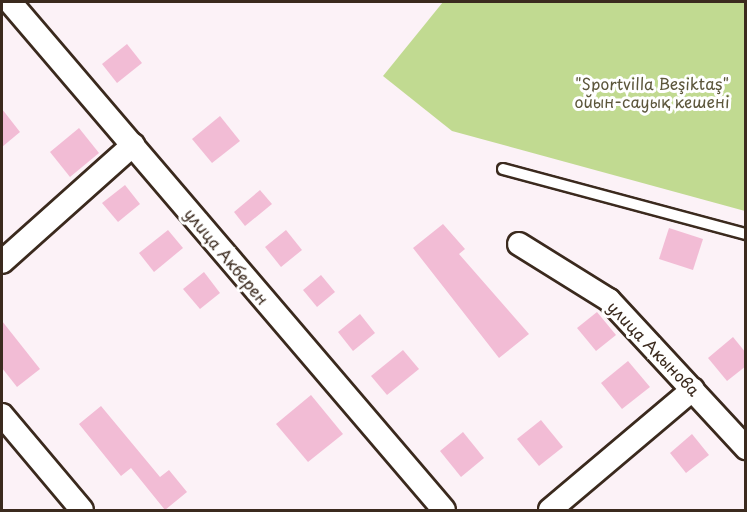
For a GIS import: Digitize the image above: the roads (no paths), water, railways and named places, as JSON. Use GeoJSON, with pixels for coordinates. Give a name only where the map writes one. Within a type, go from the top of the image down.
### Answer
{"type":"FeatureCollection","features":[{"type":"Feature","properties":{"kind":"street","name":"улица Акберен"},"geometry":{"type":"LineString","coordinates":[[10,2],[444,510]]}},
{"type":"Feature","properties":{"kind":"street"},"geometry":{"type":"LineString","coordinates":[[2,262],[133,145]]}},
{"type":"Feature","properties":{"kind":"street","name":"улица Акынова"},"geometry":{"type":"LineString","coordinates":[[519,244],[609,300],[746,448]]}},
{"type":"Feature","properties":{"kind":"street"},"geometry":{"type":"LineString","coordinates":[[550,510],[693,389]]}},
{"type":"Feature","properties":{"kind":"street"},"geometry":{"type":"LineString","coordinates":[[2,415],[82,510]]}},
{"type":"Feature","properties":{"kind":"lane"},"geometry":{"type":"LineString","coordinates":[[503,169],[746,234]]}},
{"type":"Feature","properties":{"kind":"park label","name":"\"Sportvilla Beşiktaş\" ойын-сауық кешені"},"geometry":{"type":"Point","coordinates":[652,92]}}]}
